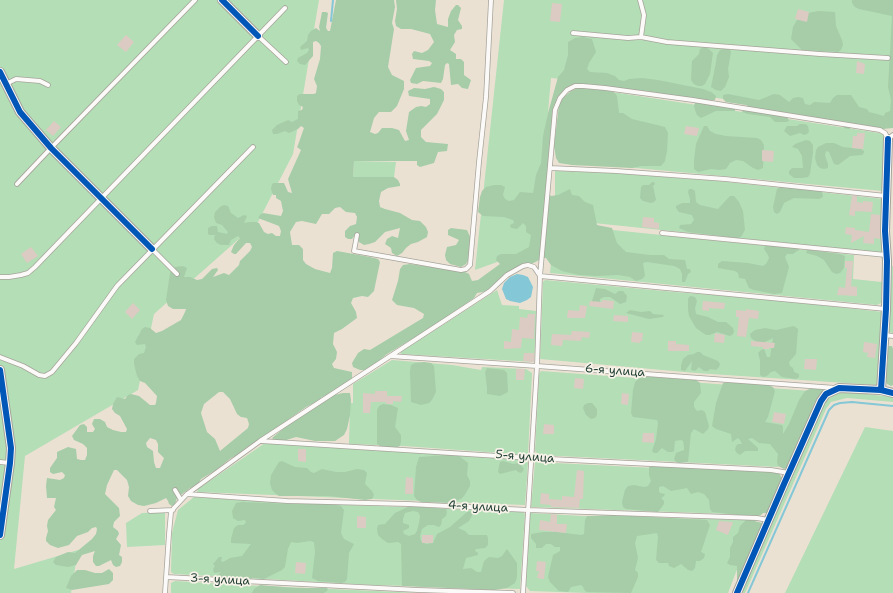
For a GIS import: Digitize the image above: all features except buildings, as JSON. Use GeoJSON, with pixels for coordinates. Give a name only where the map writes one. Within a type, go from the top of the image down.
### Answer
{"type":"FeatureCollection","features":[{"type":"Feature","properties":{"kind":"street"},"geometry":{"type":"LineString","coordinates":[[222,0],[258,36]]}},
{"type":"Feature","properties":{"kind":"street"},"geometry":{"type":"LineString","coordinates":[[0,72],[20,112],[51,148],[152,249]]}},
{"type":"Feature","properties":{"kind":"street"},"geometry":{"type":"LineString","coordinates":[[881,390],[889,335],[886,309],[889,259],[885,231],[886,196],[891,137]]}},
{"type":"Feature","properties":{"kind":"street"},"geometry":{"type":"LineString","coordinates":[[0,370],[12,448],[0,535]]}},
{"type":"Feature","properties":{"kind":"street"},"geometry":{"type":"LineString","coordinates":[[738,593],[789,473],[824,397],[830,391],[839,388],[881,390],[893,393]]}},
{"type":"Feature","properties":{"kind":"lane"},"geometry":{"type":"LineString","coordinates":[[17,184],[194,0]]}},
{"type":"Feature","properties":{"kind":"lane"},"geometry":{"type":"LineString","coordinates":[[357,235],[354,251],[462,270],[466,269],[470,265],[486,97],[491,0]]}},
{"type":"Feature","properties":{"kind":"lane"},"geometry":{"type":"LineString","coordinates":[[640,0],[644,15],[641,37]]}},
{"type":"Feature","properties":{"kind":"lane"},"geometry":{"type":"LineString","coordinates":[[0,277],[21,275],[35,267],[285,8]]}},
{"type":"Feature","properties":{"kind":"lane"},"geometry":{"type":"LineString","coordinates":[[573,33],[628,38],[641,37],[667,42],[888,58]]}},
{"type":"Feature","properties":{"kind":"lane"},"geometry":{"type":"LineString","coordinates":[[258,36],[286,62]]}},
{"type":"Feature","properties":{"kind":"lane"},"geometry":{"type":"LineString","coordinates":[[6,84],[16,79],[40,81],[48,85]]}},
{"type":"Feature","properties":{"kind":"lane"},"geometry":{"type":"LineString","coordinates":[[523,593],[530,458],[537,366],[540,276],[555,110],[560,98],[567,90],[575,86],[583,86],[693,100],[880,130],[891,137]]}},
{"type":"Feature","properties":{"kind":"lane"},"geometry":{"type":"LineString","coordinates":[[0,357],[23,366],[39,375],[44,376],[52,372],[76,344],[117,286],[253,147]]}},
{"type":"Feature","properties":{"kind":"lane"},"geometry":{"type":"LineString","coordinates":[[550,168],[725,179],[886,196]]}},
{"type":"Feature","properties":{"kind":"lane"},"geometry":{"type":"LineString","coordinates":[[662,233],[889,259]]}},
{"type":"Feature","properties":{"kind":"lane"},"geometry":{"type":"LineString","coordinates":[[152,249],[177,274]]}},
{"type":"Feature","properties":{"kind":"lane"},"geometry":{"type":"LineString","coordinates":[[165,593],[169,527],[173,510],[187,494],[260,441],[490,291],[507,275],[523,266],[528,265],[534,267],[540,276]]}},
{"type":"Feature","properties":{"kind":"lane"},"geometry":{"type":"LineString","coordinates":[[540,276],[766,296],[886,309]]}},
{"type":"Feature","properties":{"kind":"lane","name":"6-я улица"},"geometry":{"type":"LineString","coordinates":[[390,356],[839,388]]}},
{"type":"Feature","properties":{"kind":"lane","name":"5-я улица"},"geometry":{"type":"LineString","coordinates":[[260,441],[530,458],[771,470],[789,473]]}},
{"type":"Feature","properties":{"kind":"lane"},"geometry":{"type":"LineString","coordinates":[[0,462],[10,463]]}},
{"type":"Feature","properties":{"kind":"lane"},"geometry":{"type":"LineString","coordinates":[[175,490],[181,500]]}},
{"type":"Feature","properties":{"kind":"lane","name":"4-я улица"},"geometry":{"type":"LineString","coordinates":[[187,494],[287,500],[757,518],[769,520]]}},
{"type":"Feature","properties":{"kind":"lane"},"geometry":{"type":"LineString","coordinates":[[150,511],[173,510]]}},
{"type":"Feature","properties":{"kind":"lane","name":"3-я улица"},"geometry":{"type":"LineString","coordinates":[[166,577],[418,590],[513,593]]}},
{"type":"Feature","properties":{"kind":"green space"},"geometry":{"type":"Polygon","coordinates":[[[0,0],[319,0],[293,154],[258,222],[154,314],[138,390],[25,456],[14,569],[78,550],[71,593],[0,593],[0,0]]]}},
{"type":"Feature","properties":{"kind":"green space"},"geometry":{"type":"Polygon","coordinates":[[[336,0],[394,0],[395,7],[392,23],[394,29],[388,67],[392,75],[404,81],[404,89],[397,106],[391,112],[379,112],[374,118],[370,132],[375,134],[382,128],[392,128],[399,130],[405,141],[409,140],[406,131],[409,112],[416,107],[426,107],[430,104],[430,99],[409,96],[408,91],[414,88],[425,89],[434,87],[441,89],[444,92],[444,100],[437,114],[421,130],[421,137],[426,142],[448,144],[447,151],[438,152],[434,163],[420,167],[417,165],[417,161],[354,161],[353,177],[394,177],[398,180],[400,186],[388,188],[381,192],[379,201],[380,207],[400,213],[412,220],[420,221],[426,227],[428,232],[427,237],[411,244],[397,256],[392,253],[391,248],[385,244],[387,239],[392,236],[398,238],[400,228],[385,232],[375,242],[364,245],[359,242],[358,235],[355,235],[352,239],[345,237],[345,231],[350,226],[356,224],[357,217],[355,213],[346,212],[340,207],[335,208],[329,214],[322,214],[316,224],[302,221],[296,222],[290,232],[292,245],[299,245],[303,249],[303,260],[306,264],[315,269],[330,273],[332,268],[333,253],[337,251],[378,259],[380,262],[374,291],[368,297],[362,296],[353,298],[351,303],[356,312],[357,318],[334,333],[333,344],[337,352],[336,359],[332,364],[334,368],[352,372],[352,380],[330,395],[322,397],[318,401],[306,407],[240,454],[231,458],[216,470],[201,479],[197,486],[190,488],[177,498],[175,504],[172,506],[166,498],[156,503],[144,506],[138,505],[131,501],[128,496],[129,487],[127,480],[117,470],[114,470],[107,485],[105,494],[119,508],[120,516],[114,522],[113,527],[118,531],[119,534],[116,539],[121,545],[119,555],[122,557],[122,562],[120,566],[116,567],[113,565],[111,560],[96,566],[93,562],[95,551],[82,555],[76,565],[68,567],[56,565],[53,562],[56,557],[68,552],[75,553],[92,539],[96,534],[97,529],[96,527],[92,528],[88,532],[77,536],[69,545],[58,548],[50,545],[46,541],[48,520],[56,510],[54,507],[56,498],[47,498],[47,478],[60,480],[64,478],[65,475],[62,472],[53,474],[50,472],[50,468],[57,458],[57,452],[68,447],[76,449],[77,459],[85,460],[87,448],[83,444],[74,440],[72,436],[80,425],[84,424],[87,427],[87,432],[93,432],[95,429],[92,424],[94,419],[100,419],[105,422],[107,427],[113,430],[126,432],[127,429],[120,416],[112,409],[117,397],[125,399],[131,394],[139,396],[150,405],[155,405],[157,396],[145,383],[140,381],[134,364],[134,359],[139,354],[144,353],[146,347],[145,344],[137,345],[135,342],[142,329],[145,327],[150,328],[156,333],[181,320],[186,309],[173,309],[168,306],[166,300],[170,273],[175,267],[183,266],[187,268],[184,277],[190,277],[197,280],[202,279],[212,269],[217,268],[218,270],[213,277],[224,273],[229,275],[239,265],[240,261],[252,247],[250,243],[246,243],[236,254],[234,254],[231,252],[234,245],[240,238],[238,236],[231,240],[229,245],[221,245],[214,239],[215,235],[208,234],[208,228],[212,226],[217,226],[218,232],[227,234],[228,232],[222,225],[216,223],[214,217],[215,212],[220,207],[224,205],[228,206],[231,213],[238,218],[244,215],[247,216],[244,223],[259,223],[264,232],[280,236],[281,231],[279,226],[258,218],[263,213],[281,216],[283,211],[281,201],[276,198],[276,195],[273,195],[271,189],[272,184],[284,183],[288,192],[292,193],[288,179],[301,150],[297,147],[304,128],[301,126],[289,133],[285,131],[277,134],[273,134],[272,130],[277,125],[288,120],[292,122],[298,119],[298,111],[302,110],[303,107],[299,105],[297,96],[300,94],[316,93],[317,86],[314,79],[320,59],[321,46],[319,43],[316,41],[313,42],[313,56],[305,65],[300,64],[297,61],[298,58],[307,53],[309,50],[308,48],[301,50],[300,47],[307,41],[308,35],[311,31],[316,28],[320,31],[319,27],[322,12],[328,13],[326,28],[330,31],[336,0]],[[219,392],[204,404],[201,413],[207,432],[215,439],[220,451],[248,428],[249,424],[247,418],[241,417],[237,414],[230,399],[223,392],[219,392]],[[150,438],[146,443],[147,447],[153,451],[156,468],[160,468],[164,458],[158,452],[158,444],[156,440],[150,438]]]}},
{"type":"Feature","properties":{"kind":"green space"},"geometry":{"type":"Polygon","coordinates":[[[396,0],[436,0],[435,10],[437,24],[448,27],[448,19],[451,11],[456,5],[461,8],[458,20],[462,26],[462,29],[457,30],[454,35],[455,42],[450,50],[456,54],[456,59],[461,59],[464,62],[464,75],[471,80],[468,89],[462,88],[458,84],[451,85],[449,64],[447,63],[445,65],[441,83],[423,81],[417,84],[411,83],[410,80],[416,68],[430,66],[432,63],[429,61],[413,59],[412,54],[414,51],[422,53],[428,50],[434,42],[430,34],[411,29],[401,29],[396,26],[396,0]]]}},
{"type":"Feature","properties":{"kind":"green space"},"geometry":{"type":"Polygon","coordinates":[[[504,0],[893,0],[893,123],[632,86],[551,78],[536,248],[475,270],[504,0]]]}},
{"type":"Feature","properties":{"kind":"green space"},"geometry":{"type":"Polygon","coordinates":[[[852,0],[893,0],[893,128],[883,129],[862,125],[849,129],[844,128],[842,125],[726,102],[723,99],[723,95],[728,94],[759,100],[774,94],[780,95],[789,102],[793,98],[803,98],[805,104],[810,105],[814,102],[830,103],[837,95],[851,95],[859,107],[867,109],[869,112],[884,116],[885,113],[890,111],[891,100],[888,87],[892,16],[859,9],[855,7],[852,0]]]}},
{"type":"Feature","properties":{"kind":"green space"},"geometry":{"type":"Polygon","coordinates":[[[818,11],[835,12],[836,26],[843,45],[841,50],[838,52],[802,50],[791,39],[793,27],[797,20],[804,14],[818,11]]]}},
{"type":"Feature","properties":{"kind":"green space"},"geometry":{"type":"Polygon","coordinates":[[[583,37],[592,39],[596,52],[587,69],[590,72],[607,73],[615,76],[619,80],[624,81],[642,78],[658,80],[703,89],[716,96],[715,100],[711,101],[637,90],[577,84],[569,86],[563,92],[554,109],[547,192],[551,196],[558,195],[570,189],[572,195],[579,196],[585,202],[593,205],[597,225],[612,228],[617,243],[626,252],[664,255],[669,259],[685,260],[687,269],[690,269],[691,272],[688,274],[685,282],[682,282],[682,274],[680,269],[674,266],[647,262],[643,263],[645,276],[636,281],[630,277],[618,275],[579,275],[562,271],[551,265],[546,258],[543,258],[509,274],[497,287],[477,293],[474,298],[432,327],[387,354],[365,370],[360,370],[353,367],[352,363],[358,353],[364,349],[370,350],[423,318],[424,314],[414,308],[397,305],[392,300],[400,269],[403,265],[410,264],[465,272],[469,274],[472,281],[478,280],[500,264],[496,260],[497,256],[501,254],[516,254],[529,247],[531,235],[526,232],[526,226],[523,223],[517,229],[511,228],[510,225],[514,223],[513,220],[504,217],[483,216],[478,212],[480,197],[482,191],[486,187],[494,185],[501,185],[505,187],[503,195],[505,199],[509,201],[514,200],[520,192],[533,193],[536,175],[541,163],[543,136],[548,113],[558,77],[564,70],[568,55],[568,42],[575,38],[583,37]]]}},
{"type":"Feature","properties":{"kind":"green space"},"geometry":{"type":"Polygon","coordinates":[[[705,47],[713,53],[710,74],[705,84],[698,86],[691,80],[692,61],[699,54],[700,49],[705,47]]]}},
{"type":"Feature","properties":{"kind":"green space"},"geometry":{"type":"Polygon","coordinates":[[[726,48],[731,52],[728,69],[729,77],[725,87],[721,91],[711,87],[717,55],[720,50],[726,48]]]}},
{"type":"Feature","properties":{"kind":"green space"},"geometry":{"type":"Polygon","coordinates":[[[591,87],[614,92],[617,96],[619,113],[623,113],[632,119],[665,127],[668,133],[667,151],[665,161],[661,166],[641,166],[632,168],[559,163],[556,158],[554,146],[559,105],[563,98],[571,91],[578,88],[591,87]]]}},
{"type":"Feature","properties":{"kind":"green space"},"geometry":{"type":"Polygon","coordinates":[[[582,90],[619,93],[883,134],[885,139],[883,191],[561,161],[582,90]]]}},
{"type":"Feature","properties":{"kind":"green space"},"geometry":{"type":"Polygon","coordinates":[[[695,103],[735,109],[735,111],[716,111],[701,118],[697,115],[695,110],[695,103]]]}},
{"type":"Feature","properties":{"kind":"green space"},"geometry":{"type":"Polygon","coordinates":[[[743,110],[787,116],[789,121],[775,122],[770,117],[748,114],[742,112],[743,110]]]}},
{"type":"Feature","properties":{"kind":"green space"},"geometry":{"type":"Polygon","coordinates":[[[800,124],[805,124],[808,126],[809,132],[807,134],[804,135],[800,133],[790,136],[784,131],[787,126],[797,126],[800,124]]]}},
{"type":"Feature","properties":{"kind":"green space"},"geometry":{"type":"Polygon","coordinates":[[[704,126],[707,126],[710,131],[716,134],[757,138],[761,140],[764,145],[763,168],[758,170],[743,161],[736,160],[730,163],[726,169],[711,169],[698,172],[694,169],[696,144],[704,126]]]}},
{"type":"Feature","properties":{"kind":"green space"},"geometry":{"type":"Polygon","coordinates":[[[806,140],[810,141],[813,145],[810,174],[808,177],[794,178],[789,174],[789,171],[792,168],[803,168],[802,156],[798,149],[792,147],[795,144],[806,140]]]}},
{"type":"Feature","properties":{"kind":"green space"},"geometry":{"type":"Polygon","coordinates":[[[826,143],[834,143],[843,147],[861,149],[864,153],[862,155],[850,156],[838,165],[834,164],[829,152],[826,151],[825,155],[828,168],[820,168],[817,165],[815,158],[816,150],[818,147],[826,143]]]}},
{"type":"Feature","properties":{"kind":"green space"},"geometry":{"type":"Polygon","coordinates":[[[354,161],[396,162],[394,177],[353,177],[354,161]]]}},
{"type":"Feature","properties":{"kind":"green space"},"geometry":{"type":"Polygon","coordinates":[[[555,171],[614,173],[718,181],[884,199],[884,253],[555,219],[555,171]]]}},
{"type":"Feature","properties":{"kind":"green space"},"geometry":{"type":"Polygon","coordinates":[[[652,182],[655,184],[653,186],[656,200],[651,203],[643,201],[640,198],[641,187],[643,185],[649,185],[652,182]]]}},
{"type":"Feature","properties":{"kind":"green space"},"geometry":{"type":"Polygon","coordinates":[[[780,187],[794,187],[822,191],[823,197],[819,199],[794,198],[784,203],[780,212],[777,214],[774,212],[773,207],[777,189],[780,187]]]}},
{"type":"Feature","properties":{"kind":"green space"},"geometry":{"type":"Polygon","coordinates":[[[689,189],[695,191],[696,202],[700,205],[718,209],[730,196],[734,196],[739,202],[743,211],[745,230],[741,237],[737,238],[688,232],[679,228],[680,225],[691,224],[694,220],[692,215],[679,212],[676,208],[676,206],[682,203],[690,203],[688,192],[689,189]]]}},
{"type":"Feature","properties":{"kind":"green space"},"geometry":{"type":"Polygon","coordinates":[[[555,224],[854,255],[853,279],[882,282],[881,303],[877,305],[550,273],[555,224]]]}},
{"type":"Feature","properties":{"kind":"green space"},"geometry":{"type":"Polygon","coordinates":[[[451,228],[467,230],[471,239],[469,259],[466,264],[461,267],[450,264],[446,260],[445,255],[447,247],[456,245],[459,240],[448,235],[448,230],[451,228]]]}},
{"type":"Feature","properties":{"kind":"green space"},"geometry":{"type":"Polygon","coordinates":[[[765,246],[781,246],[787,248],[793,247],[800,249],[793,254],[787,254],[785,257],[789,267],[782,293],[774,294],[754,290],[749,288],[745,279],[739,278],[738,273],[735,271],[718,268],[718,264],[722,261],[763,266],[769,258],[764,249],[765,246]]]}},
{"type":"Feature","properties":{"kind":"green space"},"geometry":{"type":"Polygon","coordinates":[[[807,250],[845,256],[844,268],[840,273],[836,274],[832,272],[824,260],[806,253],[807,250]]]}},
{"type":"Feature","properties":{"kind":"green space"},"geometry":{"type":"Polygon","coordinates":[[[893,266],[893,333],[887,332],[893,266]]]}},
{"type":"Feature","properties":{"kind":"green space"},"geometry":{"type":"Polygon","coordinates":[[[545,280],[756,298],[883,312],[878,383],[876,385],[696,373],[540,359],[543,282],[545,280]]]}},
{"type":"Feature","properties":{"kind":"green space"},"geometry":{"type":"Polygon","coordinates":[[[596,288],[605,289],[615,294],[619,291],[623,291],[627,296],[626,302],[620,304],[610,297],[604,297],[600,299],[600,305],[591,304],[596,288]]]}},
{"type":"Feature","properties":{"kind":"green space"},"geometry":{"type":"Polygon","coordinates":[[[497,290],[502,305],[519,306],[519,309],[537,311],[534,362],[401,354],[401,352],[497,290]]]}},
{"type":"Feature","properties":{"kind":"green space"},"geometry":{"type":"Polygon","coordinates":[[[690,296],[695,297],[697,301],[695,308],[696,314],[708,317],[718,322],[726,322],[733,328],[733,334],[730,336],[717,332],[706,335],[696,328],[689,316],[688,299],[690,296]]]}},
{"type":"Feature","properties":{"kind":"green space"},"geometry":{"type":"Polygon","coordinates":[[[630,310],[641,312],[650,311],[653,314],[664,315],[663,317],[649,319],[626,313],[630,310]]]}},
{"type":"Feature","properties":{"kind":"green space"},"geometry":{"type":"Polygon","coordinates":[[[794,326],[798,329],[796,354],[789,362],[794,372],[799,374],[799,377],[796,379],[782,377],[775,371],[763,377],[760,375],[760,360],[758,353],[764,349],[767,357],[770,357],[773,338],[763,343],[758,343],[751,338],[750,334],[755,330],[765,328],[776,330],[794,326]]]}},
{"type":"Feature","properties":{"kind":"green space"},"geometry":{"type":"Polygon","coordinates":[[[889,346],[892,346],[893,349],[893,385],[891,386],[887,384],[885,380],[888,361],[887,349],[889,346]]]}},
{"type":"Feature","properties":{"kind":"green space"},"geometry":{"type":"Polygon","coordinates":[[[697,352],[718,361],[720,364],[719,367],[716,370],[710,369],[708,371],[704,371],[699,367],[695,371],[691,370],[692,361],[685,371],[681,370],[683,359],[688,355],[697,352]]]}},
{"type":"Feature","properties":{"kind":"green space"},"geometry":{"type":"Polygon","coordinates":[[[392,360],[452,365],[481,370],[482,367],[526,369],[532,373],[528,455],[404,446],[349,444],[350,403],[353,403],[353,384],[392,360]]]}},
{"type":"Feature","properties":{"kind":"green space"},"geometry":{"type":"Polygon","coordinates":[[[424,362],[431,363],[434,366],[436,392],[429,403],[421,405],[411,402],[410,371],[411,365],[424,362]]]}},
{"type":"Feature","properties":{"kind":"green space"},"geometry":{"type":"Polygon","coordinates":[[[487,368],[504,370],[507,373],[508,392],[500,396],[487,394],[485,372],[487,368]]]}},
{"type":"Feature","properties":{"kind":"green space"},"geometry":{"type":"Polygon","coordinates":[[[541,371],[811,391],[778,467],[539,455],[535,451],[539,374],[541,371]]]}},
{"type":"Feature","properties":{"kind":"green space"},"geometry":{"type":"Polygon","coordinates":[[[642,376],[696,380],[700,383],[701,393],[694,402],[694,407],[697,411],[702,410],[705,412],[709,426],[703,434],[694,429],[691,433],[688,462],[679,463],[674,459],[676,453],[684,450],[683,441],[681,440],[675,441],[674,451],[672,452],[668,452],[662,448],[657,453],[654,453],[652,451],[656,439],[657,420],[633,417],[631,413],[633,390],[635,382],[642,376]]]}},
{"type":"Feature","properties":{"kind":"green space"},"geometry":{"type":"Polygon","coordinates":[[[731,382],[768,385],[773,387],[775,391],[768,417],[765,422],[782,425],[783,434],[799,400],[805,391],[812,388],[825,389],[826,392],[789,467],[784,469],[778,466],[778,454],[770,444],[759,443],[752,438],[748,439],[758,448],[758,451],[745,451],[740,455],[735,450],[738,444],[742,444],[740,440],[738,438],[732,442],[731,434],[716,429],[712,426],[716,403],[723,383],[731,382]]]}},
{"type":"Feature","properties":{"kind":"green space"},"geometry":{"type":"Polygon","coordinates":[[[848,392],[893,397],[893,402],[847,398],[831,402],[826,409],[745,593],[741,593],[823,406],[828,399],[837,393],[848,392]]]}},
{"type":"Feature","properties":{"kind":"green space"},"geometry":{"type":"Polygon","coordinates":[[[350,393],[350,415],[344,435],[335,441],[315,441],[296,437],[280,442],[275,441],[272,438],[294,420],[334,395],[350,393]]]}},
{"type":"Feature","properties":{"kind":"green space"},"geometry":{"type":"Polygon","coordinates":[[[592,403],[597,409],[597,415],[595,418],[591,419],[586,415],[583,408],[584,405],[592,403]]]}},
{"type":"Feature","properties":{"kind":"green space"},"geometry":{"type":"Polygon","coordinates":[[[383,404],[398,408],[395,427],[401,435],[401,441],[400,446],[395,448],[380,446],[377,444],[377,410],[379,406],[383,404]]]}},
{"type":"Feature","properties":{"kind":"green space"},"geometry":{"type":"Polygon","coordinates":[[[865,427],[893,431],[893,593],[785,593],[865,427]]]}},
{"type":"Feature","properties":{"kind":"green space"},"geometry":{"type":"Polygon","coordinates":[[[265,443],[526,460],[528,463],[525,505],[197,492],[198,489],[265,443]]]}},
{"type":"Feature","properties":{"kind":"green space"},"geometry":{"type":"Polygon","coordinates":[[[458,455],[468,463],[467,475],[470,481],[470,486],[464,496],[461,499],[451,503],[421,502],[417,500],[414,496],[416,467],[419,457],[458,455]]]}},
{"type":"Feature","properties":{"kind":"green space"},"geometry":{"type":"Polygon","coordinates":[[[282,461],[295,467],[307,468],[314,473],[322,469],[336,472],[345,472],[357,469],[364,470],[367,473],[365,484],[374,495],[372,499],[365,500],[328,496],[279,496],[272,490],[270,483],[271,475],[279,462],[282,461]]]}},
{"type":"Feature","properties":{"kind":"green space"},"geometry":{"type":"Polygon","coordinates":[[[503,461],[513,464],[519,463],[524,469],[521,473],[516,470],[500,474],[498,472],[499,466],[500,462],[503,461]]]}},
{"type":"Feature","properties":{"kind":"green space"},"geometry":{"type":"Polygon","coordinates":[[[535,462],[776,474],[758,515],[531,507],[535,462]]]}},
{"type":"Feature","properties":{"kind":"green space"},"geometry":{"type":"Polygon","coordinates":[[[649,467],[765,471],[779,473],[782,478],[781,486],[768,513],[763,513],[754,517],[712,512],[710,509],[709,500],[704,494],[698,492],[691,494],[687,488],[671,491],[663,486],[659,487],[659,491],[660,493],[665,494],[661,498],[664,501],[664,504],[658,512],[626,509],[623,507],[622,502],[625,490],[628,486],[648,486],[651,481],[649,467]]]}},
{"type":"Feature","properties":{"kind":"green space"},"geometry":{"type":"Polygon","coordinates":[[[194,497],[288,503],[522,512],[525,514],[520,589],[372,585],[174,574],[171,572],[172,533],[178,510],[194,497]]]}},
{"type":"Feature","properties":{"kind":"green space"},"geometry":{"type":"Polygon","coordinates":[[[236,503],[292,504],[318,503],[341,506],[344,510],[341,533],[344,539],[354,544],[349,553],[347,579],[345,582],[318,581],[312,578],[315,552],[314,542],[310,541],[297,543],[291,542],[288,549],[285,567],[264,579],[248,579],[244,577],[221,578],[218,575],[221,572],[214,573],[213,569],[215,566],[213,564],[219,557],[222,557],[221,561],[223,562],[230,558],[242,556],[251,544],[231,543],[234,528],[238,525],[243,525],[246,523],[245,520],[238,521],[233,518],[232,511],[236,503]]]}},
{"type":"Feature","properties":{"kind":"green space"},"geometry":{"type":"Polygon","coordinates":[[[410,506],[446,509],[446,516],[442,519],[439,527],[428,525],[422,529],[420,536],[421,541],[426,544],[433,543],[437,534],[450,527],[467,512],[475,510],[469,521],[458,528],[465,531],[469,535],[487,535],[488,545],[485,548],[476,549],[475,551],[478,555],[466,558],[463,569],[471,568],[477,572],[481,572],[484,561],[489,557],[498,558],[502,556],[507,549],[517,563],[517,577],[515,583],[507,588],[494,590],[402,586],[401,544],[398,542],[388,543],[378,535],[377,529],[378,525],[385,524],[395,513],[410,506]],[[413,511],[405,513],[403,523],[409,525],[409,528],[403,531],[404,534],[409,536],[415,534],[417,531],[420,516],[418,512],[413,511]]]}},
{"type":"Feature","properties":{"kind":"green space"},"geometry":{"type":"Polygon","coordinates":[[[165,512],[165,545],[127,547],[126,523],[142,513],[165,512]]]}},
{"type":"Feature","properties":{"kind":"green space"},"geometry":{"type":"Polygon","coordinates":[[[530,513],[583,516],[756,520],[728,593],[588,593],[530,591],[526,586],[530,513]]]}},
{"type":"Feature","properties":{"kind":"green space"},"geometry":{"type":"Polygon","coordinates":[[[614,515],[707,520],[710,525],[701,552],[705,554],[704,558],[700,561],[696,561],[695,568],[692,571],[688,570],[681,564],[674,568],[669,566],[668,563],[659,563],[656,560],[657,533],[637,536],[635,543],[638,558],[635,570],[638,573],[638,577],[631,593],[587,592],[581,585],[571,587],[568,592],[559,591],[550,582],[548,577],[553,555],[560,551],[560,547],[546,544],[542,548],[536,548],[536,544],[531,538],[531,534],[557,532],[581,535],[584,534],[585,520],[587,516],[614,515]]]}},
{"type":"Feature","properties":{"kind":"green space"},"geometry":{"type":"Polygon","coordinates":[[[747,519],[762,523],[764,525],[750,551],[749,559],[738,582],[737,566],[727,563],[730,557],[730,548],[733,542],[733,537],[738,533],[740,526],[747,519]]]}},
{"type":"Feature","properties":{"kind":"green space"},"geometry":{"type":"Polygon","coordinates":[[[109,569],[113,573],[113,580],[109,584],[72,590],[66,588],[71,576],[77,570],[102,573],[109,569]]]}},
{"type":"Feature","properties":{"kind":"green space"},"geometry":{"type":"Polygon","coordinates":[[[175,581],[421,593],[171,593],[171,583],[175,581]]]}},
{"type":"Feature","properties":{"kind":"green space"},"geometry":{"type":"Polygon","coordinates":[[[260,585],[294,588],[327,588],[328,590],[324,593],[252,593],[254,589],[260,585]]]}},
{"type":"Feature","properties":{"kind":"water"},"geometry":{"type":"Polygon","coordinates":[[[517,274],[528,277],[533,287],[531,297],[520,303],[506,299],[502,289],[504,283],[510,277],[517,274]]]}},
{"type":"Feature","properties":{"kind":"waterway"},"geometry":{"type":"LineString","coordinates":[[331,21],[333,0]]}},
{"type":"Feature","properties":{"kind":"waterway"},"geometry":{"type":"LineString","coordinates":[[748,593],[829,410],[834,405],[852,402],[893,406]]}},
{"type":"Feature","properties":{"kind":"cycle path"},"geometry":{"type":"LineString","coordinates":[[222,0],[258,36]]}},
{"type":"Feature","properties":{"kind":"cycle path"},"geometry":{"type":"LineString","coordinates":[[0,72],[20,112],[51,148],[152,249]]}},
{"type":"Feature","properties":{"kind":"cycle path"},"geometry":{"type":"LineString","coordinates":[[881,390],[886,309],[887,261],[885,231],[888,139]]}},
{"type":"Feature","properties":{"kind":"cycle path"},"geometry":{"type":"LineString","coordinates":[[0,370],[11,448],[0,535]]}},
{"type":"Feature","properties":{"kind":"cycle path"},"geometry":{"type":"LineString","coordinates":[[737,593],[821,401],[826,394],[839,388],[881,390],[893,393]]}}]}
